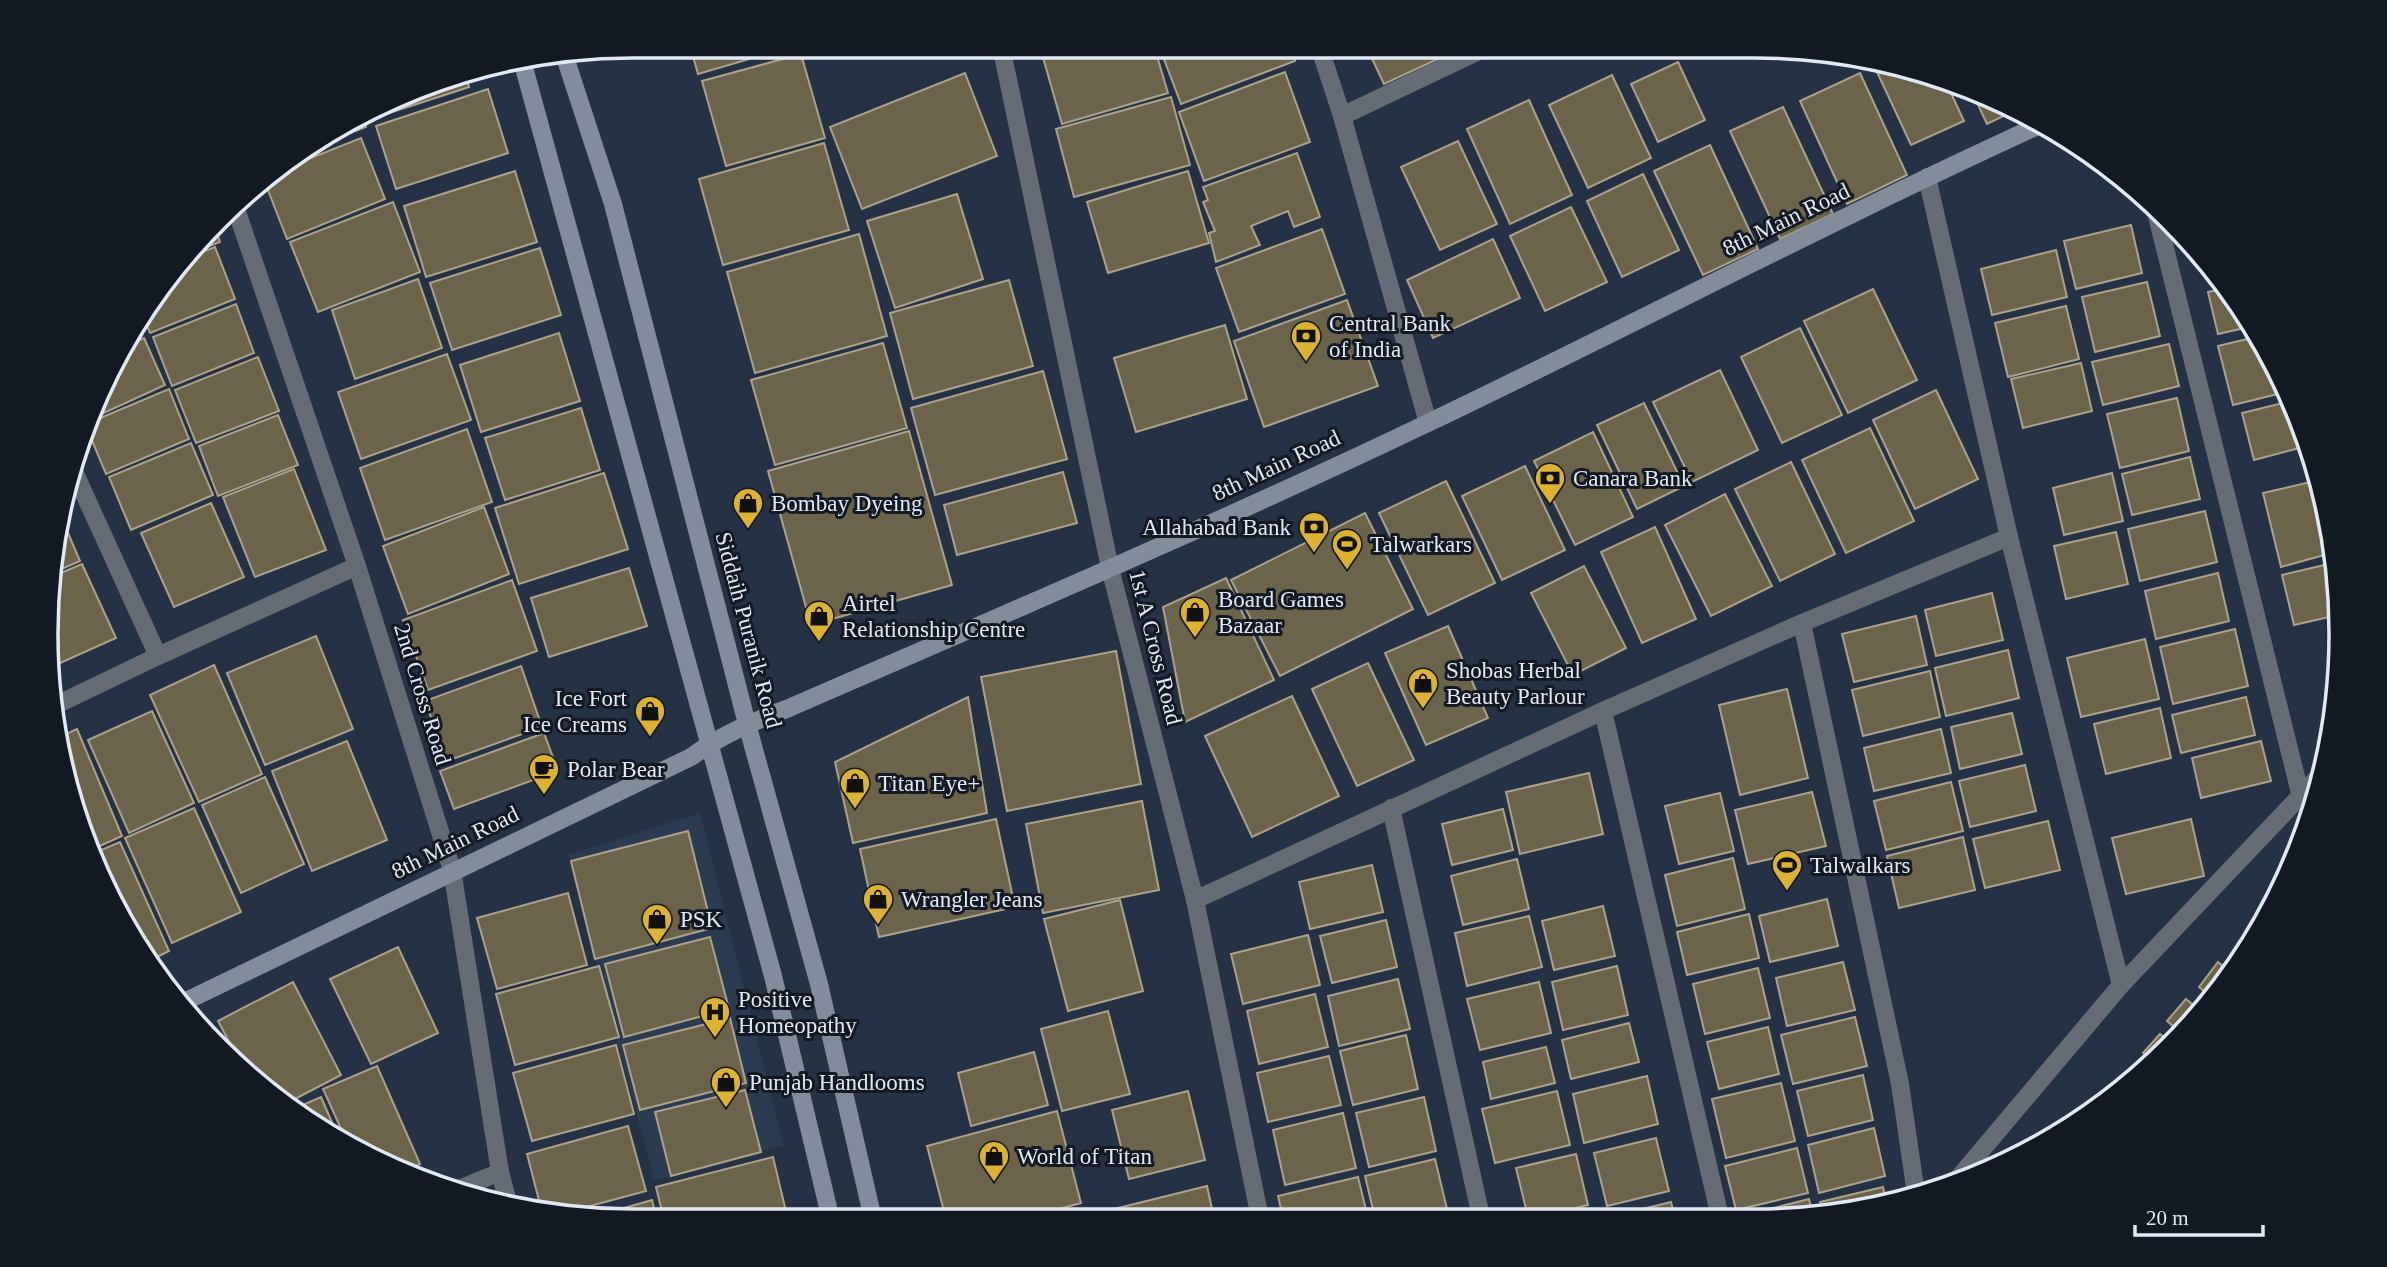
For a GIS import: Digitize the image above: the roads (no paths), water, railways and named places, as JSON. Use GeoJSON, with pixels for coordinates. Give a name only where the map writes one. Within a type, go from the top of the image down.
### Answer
{"type":"FeatureCollection","features":[{"type":"Feature","properties":{"kind":"main road","name":"Siddaih Puranik Road"},"geometry":{"type":"LineString","coordinates":[[567,62],[613,204],[747,724],[818,984],[871,1209]]}},
{"type":"Feature","properties":{"kind":"main road"},"geometry":{"type":"LineString","coordinates":[[524,68],[708,745],[774,976],[828,1209]]}},
{"type":"Feature","properties":{"kind":"main road","name":"8th Main Road"},"geometry":{"type":"LineString","coordinates":[[190,999],[452,870],[691,757],[747,724],[1110,568],[1428,423],[1927,177],[2031,129]]}},
{"type":"Feature","properties":{"kind":"street","name":"1st A Cross Road"},"geometry":{"type":"LineString","coordinates":[[1004,58],[1110,568],[1195,900],[1258,1209]]}},
{"type":"Feature","properties":{"kind":"street"},"geometry":{"type":"LineString","coordinates":[[1323,58],[1342,116],[1428,423]]}},
{"type":"Feature","properties":{"kind":"street"},"geometry":{"type":"LineString","coordinates":[[1342,116],[1464,58]]}},
{"type":"Feature","properties":{"kind":"street"},"geometry":{"type":"LineString","coordinates":[[1927,177],[2008,537],[2121,985]]}},
{"type":"Feature","properties":{"kind":"street","name":"2nd Cross Road"},"geometry":{"type":"LineString","coordinates":[[238,215],[357,566],[452,870],[500,1172],[506,1195]]}},
{"type":"Feature","properties":{"kind":"street"},"geometry":{"type":"LineString","coordinates":[[2159,224],[2301,797]]}},
{"type":"Feature","properties":{"kind":"street"},"geometry":{"type":"LineString","coordinates":[[78,480],[158,656]]}},
{"type":"Feature","properties":{"kind":"street"},"geometry":{"type":"LineString","coordinates":[[1195,900],[1603,711],[1802,623],[2008,537]]}},
{"type":"Feature","properties":{"kind":"street"},"geometry":{"type":"LineString","coordinates":[[62,702],[357,566]]}},
{"type":"Feature","properties":{"kind":"street"},"geometry":{"type":"LineString","coordinates":[[1802,623],[1900,1084],[1915,1186]]}},
{"type":"Feature","properties":{"kind":"street"},"geometry":{"type":"LineString","coordinates":[[1603,711],[1718,1209]]}},
{"type":"Feature","properties":{"kind":"street"},"geometry":{"type":"LineString","coordinates":[[1967,1168],[2121,985],[2308,789]]}},
{"type":"Feature","properties":{"kind":"street"},"geometry":{"type":"LineString","coordinates":[[1391,808],[1479,1209]]}},
{"type":"Feature","properties":{"kind":"street"},"geometry":{"type":"LineString","coordinates":[[468,1185],[500,1172]]}},
{"type":"Feature","properties":{"kind":"place","name":"Central Bank of India"},"geometry":{"type":"Point","coordinates":[1306,363]}},
{"type":"Feature","properties":{"kind":"place","name":"Canara Bank"},"geometry":{"type":"Point","coordinates":[1550,505]}},
{"type":"Feature","properties":{"kind":"place","name":"Bombay Dyeing"},"geometry":{"type":"Point","coordinates":[748,530]}},
{"type":"Feature","properties":{"kind":"place","name":"Allahabad Bank"},"geometry":{"type":"Point","coordinates":[1314,554]}},
{"type":"Feature","properties":{"kind":"place","name":"Talwarkars"},"geometry":{"type":"Point","coordinates":[1347,571]}},
{"type":"Feature","properties":{"kind":"place","name":"Board Games Bazaar"},"geometry":{"type":"Point","coordinates":[1195,639]}},
{"type":"Feature","properties":{"kind":"place","name":"Airtel Relationship Centre"},"geometry":{"type":"Point","coordinates":[819,643]}},
{"type":"Feature","properties":{"kind":"place","name":"Shobas Herbal Beauty Parlour"},"geometry":{"type":"Point","coordinates":[1423,710]}},
{"type":"Feature","properties":{"kind":"place","name":"Ice Fort Ice Creams"},"geometry":{"type":"Point","coordinates":[650,738]}},
{"type":"Feature","properties":{"kind":"place","name":"Polar Bear"},"geometry":{"type":"Point","coordinates":[544,796]}},
{"type":"Feature","properties":{"kind":"place","name":"Titan Eye+"},"geometry":{"type":"Point","coordinates":[855,810]}},
{"type":"Feature","properties":{"kind":"place","name":"Talwalkars"},"geometry":{"type":"Point","coordinates":[1787,892]}},
{"type":"Feature","properties":{"kind":"place","name":"Wrangler Jeans"},"geometry":{"type":"Point","coordinates":[878,926]}},
{"type":"Feature","properties":{"kind":"place","name":"PSK"},"geometry":{"type":"Point","coordinates":[657,946]}},
{"type":"Feature","properties":{"kind":"place","name":"Positive Homeopathy"},"geometry":{"type":"Point","coordinates":[715,1039]}},
{"type":"Feature","properties":{"kind":"place","name":"Punjab Handlooms"},"geometry":{"type":"Point","coordinates":[726,1109]}},
{"type":"Feature","properties":{"kind":"place","name":"World of Titan"},"geometry":{"type":"Point","coordinates":[994,1183]}}]}
